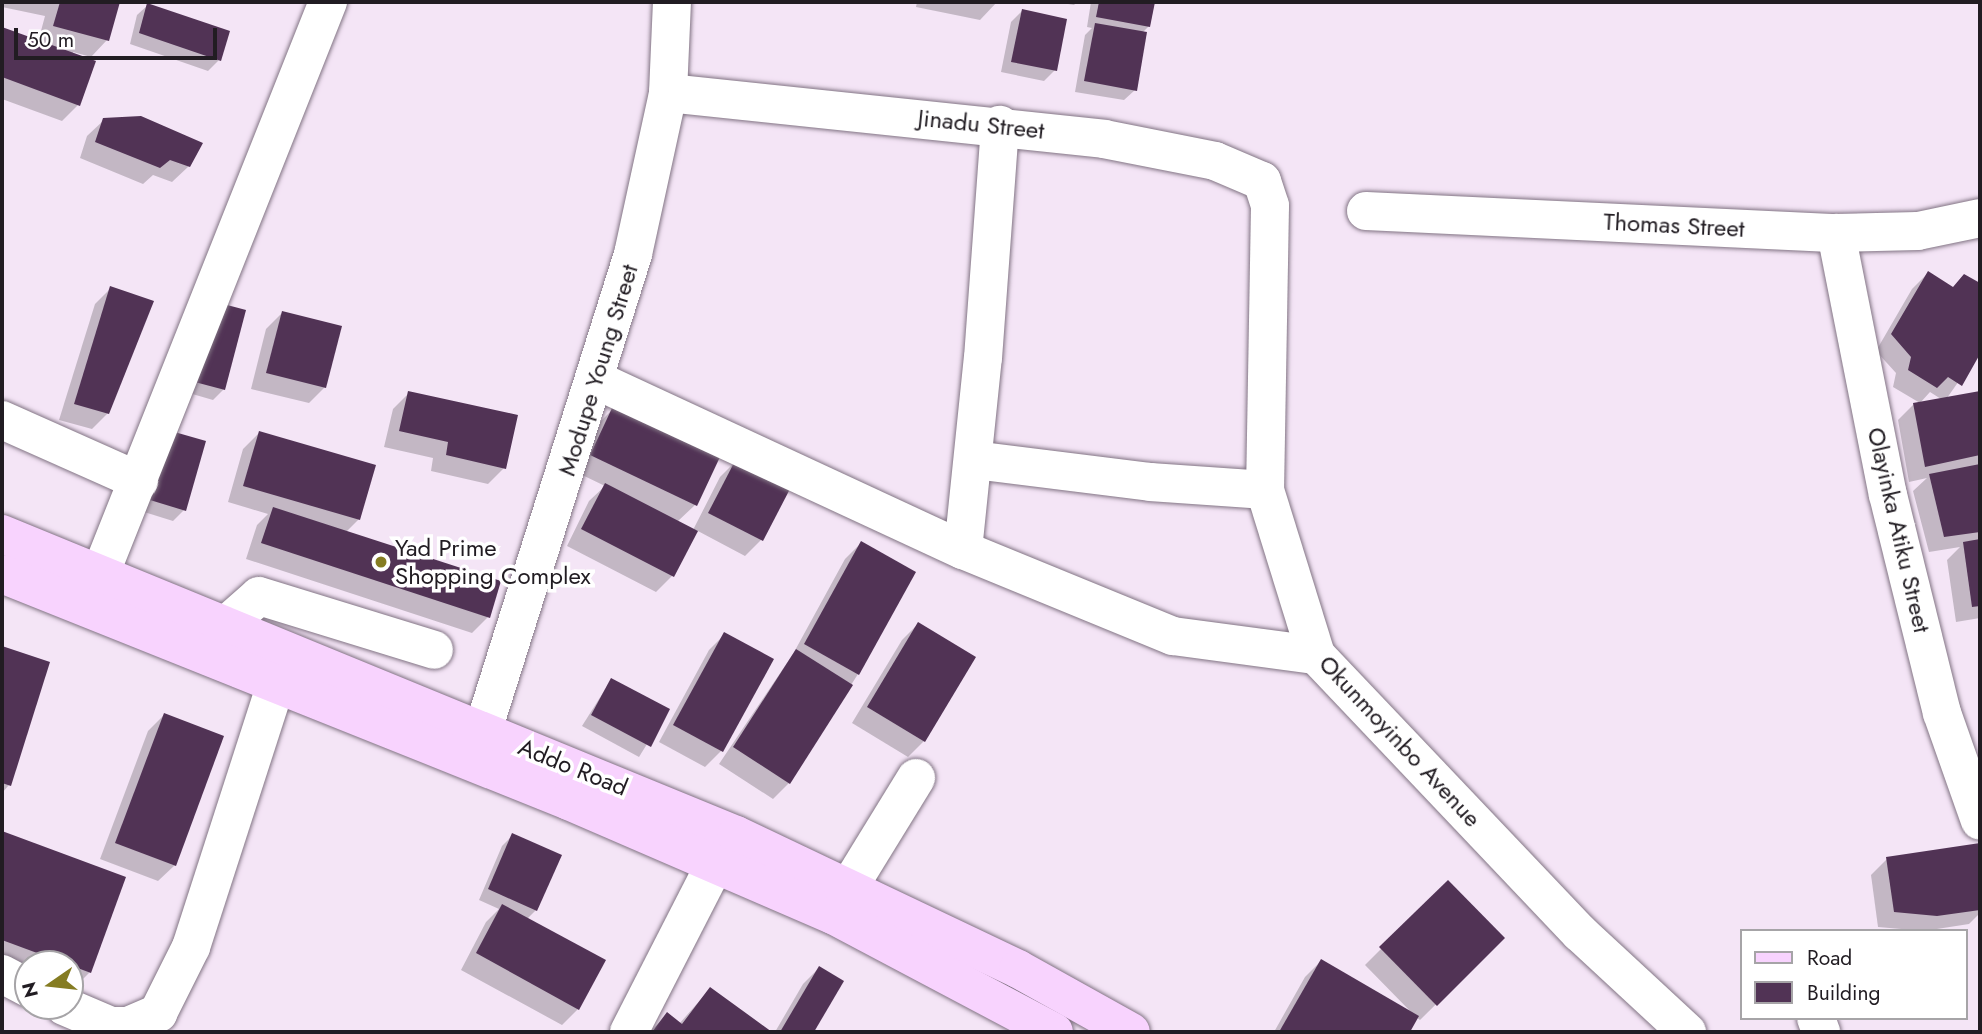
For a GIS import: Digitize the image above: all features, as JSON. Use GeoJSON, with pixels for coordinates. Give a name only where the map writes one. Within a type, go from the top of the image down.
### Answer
{"type":"FeatureCollection","features":[{"type":"Feature","properties":{"kind":"main road","name":"Addo Road"},"geometry":{"type":"LineString","coordinates":[[2,534],[101,572],[225,626],[281,667],[569,801],[833,915],[1031,1027]]}},
{"type":"Feature","properties":{"kind":"main road","name":"Addo Road"},"geometry":{"type":"LineString","coordinates":[[2,573],[281,667],[483,730],[736,835],[849,887],[1018,969],[1131,1032]]}},
{"type":"Feature","properties":{"kind":"street"},"geometry":{"type":"LineString","coordinates":[[101,572],[328,2]]}},
{"type":"Feature","properties":{"kind":"street","name":"Modupe Young Street"},"geometry":{"type":"LineString","coordinates":[[483,730],[596,380],[633,254],[668,93],[672,2]]}},
{"type":"Feature","properties":{"kind":"street","name":"Jinadu Street"},"geometry":{"type":"LineString","coordinates":[[668,93],[1000,125],[1215,161],[1262,181],[1270,206]]}},
{"type":"Feature","properties":{"kind":"street"},"geometry":{"type":"LineString","coordinates":[[963,550],[974,460],[1000,125]]}},
{"type":"Feature","properties":{"kind":"street","name":"Okunmoyinbo Avenue"},"geometry":{"type":"LineString","coordinates":[[1270,206],[1265,490],[1316,655],[1580,933],[1687,1032]]}},
{"type":"Feature","properties":{"kind":"street","name":"Thomas Street"},"geometry":{"type":"LineString","coordinates":[[1366,211],[1836,233],[1917,231],[1980,218]]}},
{"type":"Feature","properties":{"kind":"street","name":"Olayinka Atiku Street"},"geometry":{"type":"LineString","coordinates":[[1836,233],[1888,495],[1942,713],[1980,821]]}},
{"type":"Feature","properties":{"kind":"street"},"geometry":{"type":"LineString","coordinates":[[596,380],[963,550],[1173,636],[1316,655]]}},
{"type":"Feature","properties":{"kind":"street"},"geometry":{"type":"LineString","coordinates":[[2,420],[139,481]]}},
{"type":"Feature","properties":{"kind":"street"},"geometry":{"type":"LineString","coordinates":[[974,460],[1151,482],[1265,490]]}},
{"type":"Feature","properties":{"kind":"street"},"geometry":{"type":"LineString","coordinates":[[225,626],[253,597],[259,596],[434,650]]}},
{"type":"Feature","properties":{"kind":"street"},"geometry":{"type":"LineString","coordinates":[[84,1015],[111,1026],[128,1026],[158,1013],[191,947],[281,667]]}},
{"type":"Feature","properties":{"kind":"street"},"geometry":{"type":"LineString","coordinates":[[849,887],[916,778]]}},
{"type":"Feature","properties":{"kind":"street"},"geometry":{"type":"LineString","coordinates":[[629,1032],[715,866]]}},
{"type":"Feature","properties":{"kind":"building"},"geometry":{"type":"Polygon","coordinates":[[[60,2],[120,2],[109,41],[53,26],[60,2]]]}},
{"type":"Feature","properties":{"kind":"building"},"geometry":{"type":"Polygon","coordinates":[[[1099,2],[1155,2],[1150,27],[1096,17],[1099,2]]]}},
{"type":"Feature","properties":{"kind":"building"},"geometry":{"type":"Polygon","coordinates":[[[147,3],[230,31],[221,61],[139,33],[147,3]]]}},
{"type":"Feature","properties":{"kind":"building"},"geometry":{"type":"Polygon","coordinates":[[[1022,9],[1067,19],[1057,71],[1011,62],[1022,9]]]}},
{"type":"Feature","properties":{"kind":"building"},"geometry":{"type":"Polygon","coordinates":[[[1095,23],[1147,32],[1137,91],[1084,81],[1095,23]]]}},
{"type":"Feature","properties":{"kind":"building"},"geometry":{"type":"Polygon","coordinates":[[[2,27],[96,61],[80,106],[2,77],[2,27]]]}},
{"type":"Feature","properties":{"kind":"building"},"geometry":{"type":"Polygon","coordinates":[[[141,116],[203,143],[190,167],[170,160],[160,168],[95,142],[103,118],[141,116]]]}},
{"type":"Feature","properties":{"kind":"building"},"geometry":{"type":"Polygon","coordinates":[[[1928,271],[1953,287],[1964,274],[1980,283],[1980,354],[1962,386],[1948,377],[1937,388],[1908,370],[1911,357],[1891,334],[1928,271]]]}},
{"type":"Feature","properties":{"kind":"building"},"geometry":{"type":"Polygon","coordinates":[[[110,286],[154,301],[109,414],[74,404],[110,286]]]}},
{"type":"Feature","properties":{"kind":"building"},"geometry":{"type":"Polygon","coordinates":[[[212,301],[246,310],[225,390],[191,381],[212,301]]]}},
{"type":"Feature","properties":{"kind":"building"},"geometry":{"type":"Polygon","coordinates":[[[282,311],[342,326],[326,388],[266,373],[282,311]]]}},
{"type":"Feature","properties":{"kind":"building"},"geometry":{"type":"Polygon","coordinates":[[[408,391],[518,415],[506,469],[446,455],[448,442],[399,431],[408,391]]]}},
{"type":"Feature","properties":{"kind":"building"},"geometry":{"type":"Polygon","coordinates":[[[1980,391],[1980,455],[1925,467],[1913,403],[1980,391]]]}},
{"type":"Feature","properties":{"kind":"building"},"geometry":{"type":"Polygon","coordinates":[[[613,406],[720,457],[697,506],[590,455],[613,406]]]}},
{"type":"Feature","properties":{"kind":"building"},"geometry":{"type":"Polygon","coordinates":[[[171,431],[206,441],[186,511],[150,500],[171,431]]]}},
{"type":"Feature","properties":{"kind":"building"},"geometry":{"type":"Polygon","coordinates":[[[259,431],[376,465],[360,520],[243,486],[259,431]]]}},
{"type":"Feature","properties":{"kind":"building"},"geometry":{"type":"Polygon","coordinates":[[[736,459],[791,487],[763,541],[708,513],[736,459]]]}},
{"type":"Feature","properties":{"kind":"building"},"geometry":{"type":"Polygon","coordinates":[[[1980,464],[1980,532],[1944,537],[1929,474],[1980,464]]]}},
{"type":"Feature","properties":{"kind":"building"},"geometry":{"type":"Polygon","coordinates":[[[605,483],[698,531],[674,577],[581,529],[605,483]]]}},
{"type":"Feature","properties":{"kind":"building","name":"Yad Prime Shopping Complex"},"geometry":{"type":"Polygon","coordinates":[[[273,507],[501,581],[490,618],[261,543],[273,507]]]}},
{"type":"Feature","properties":{"kind":"building"},"geometry":{"type":"Polygon","coordinates":[[[1980,539],[1980,606],[1972,607],[1963,542],[1980,539]]]}},
{"type":"Feature","properties":{"kind":"building"},"geometry":{"type":"Polygon","coordinates":[[[861,541],[916,572],[859,675],[804,644],[861,541]]]}},
{"type":"Feature","properties":{"kind":"building"},"geometry":{"type":"Polygon","coordinates":[[[918,622],[976,657],[925,742],[867,707],[918,622]]]}},
{"type":"Feature","properties":{"kind":"building"},"geometry":{"type":"Polygon","coordinates":[[[724,632],[774,659],[723,752],[673,725],[724,632]]]}},
{"type":"Feature","properties":{"kind":"building"},"geometry":{"type":"Polygon","coordinates":[[[2,646],[50,662],[11,786],[2,783],[2,646]]]}},
{"type":"Feature","properties":{"kind":"building"},"geometry":{"type":"Polygon","coordinates":[[[796,649],[853,685],[790,784],[733,747],[796,649]]]}},
{"type":"Feature","properties":{"kind":"building"},"geometry":{"type":"Polygon","coordinates":[[[611,678],[670,709],[651,747],[591,715],[611,678]]]}},
{"type":"Feature","properties":{"kind":"building"},"geometry":{"type":"Polygon","coordinates":[[[164,713],[224,736],[176,866],[115,843],[164,713]]]}},
{"type":"Feature","properties":{"kind":"building"},"geometry":{"type":"Polygon","coordinates":[[[2,831],[126,877],[91,973],[84,970],[84,950],[29,950],[2,940],[2,831]]]}},
{"type":"Feature","properties":{"kind":"building"},"geometry":{"type":"Polygon","coordinates":[[[512,833],[562,855],[537,911],[488,889],[512,833]]]}},
{"type":"Feature","properties":{"kind":"building"},"geometry":{"type":"Polygon","coordinates":[[[1980,843],[1980,910],[1937,916],[1894,912],[1886,857],[1980,843]]]}},
{"type":"Feature","properties":{"kind":"building"},"geometry":{"type":"Polygon","coordinates":[[[1448,880],[1505,938],[1437,1006],[1379,947],[1448,880]]]}},
{"type":"Feature","properties":{"kind":"building"},"geometry":{"type":"Polygon","coordinates":[[[502,904],[606,960],[579,1010],[476,953],[502,904]]]}},
{"type":"Feature","properties":{"kind":"building"},"geometry":{"type":"Polygon","coordinates":[[[1321,959],[1419,1016],[1410,1032],[1279,1032],[1321,959]]]}},
{"type":"Feature","properties":{"kind":"building"},"geometry":{"type":"Polygon","coordinates":[[[819,966],[844,981],[814,1032],[780,1032],[819,966]]]}},
{"type":"Feature","properties":{"kind":"building"},"geometry":{"type":"Polygon","coordinates":[[[710,987],[772,1032],[652,1032],[667,1012],[682,1024],[710,987]]]}},
{"type":"Feature","properties":{"kind":"place","name":"Yad Prime Shopping Complex"},"geometry":{"type":"Point","coordinates":[381,562]}}]}
